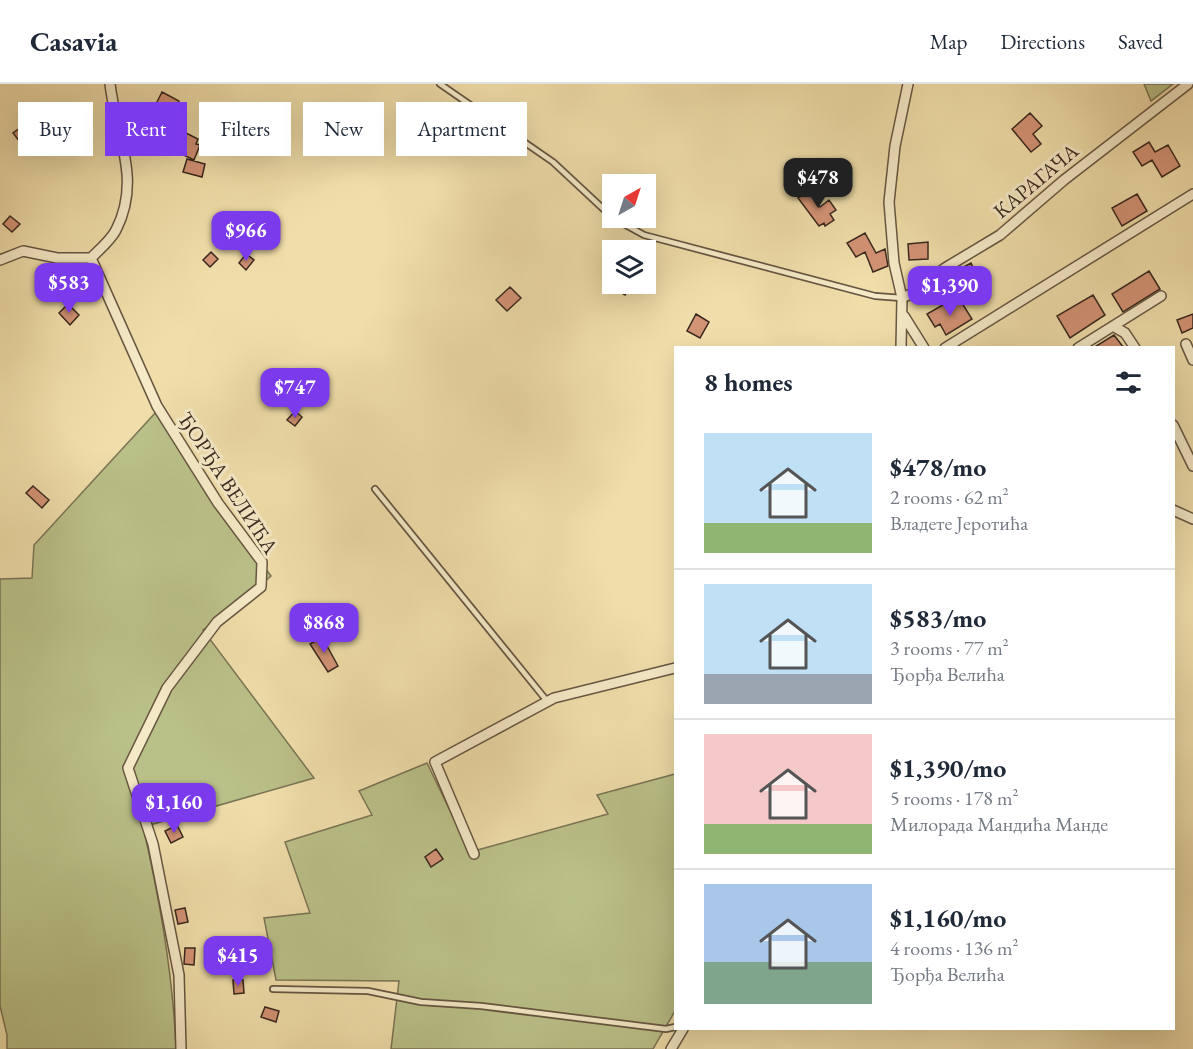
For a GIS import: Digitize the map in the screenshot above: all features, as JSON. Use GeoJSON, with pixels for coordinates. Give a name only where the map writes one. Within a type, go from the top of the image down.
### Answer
{"type":"FeatureCollection","features":[{"type":"Feature","properties":{"kind":"street"},"geometry":{"type":"LineString","coordinates":[[0,260],[23,251],[57,258],[91,258],[116,232],[126,204],[128,164],[113,109],[110,84]]}},
{"type":"Feature","properties":{"kind":"street"},"geometry":{"type":"LineString","coordinates":[[901,346],[904,316],[894,263],[889,202],[895,146],[908,84]]}},
{"type":"Feature","properties":{"kind":"street","name":"КАРАГАЧА"},"geometry":{"type":"LineString","coordinates":[[902,298],[913,293],[945,268],[1000,235],[1064,180],[1188,84]]}},
{"type":"Feature","properties":{"kind":"street"},"geometry":{"type":"LineString","coordinates":[[948,346],[1193,194]]}},
{"type":"Feature","properties":{"kind":"street","name":"ЂОРЂА ВЕЛИЋА"},"geometry":{"type":"LineString","coordinates":[[91,258],[157,406],[218,503],[262,562],[261,587],[217,622],[167,688],[128,768],[153,843],[179,975],[181,1049]]}},
{"type":"Feature","properties":{"kind":"street"},"geometry":{"type":"LineString","coordinates":[[1081,346],[1161,296]]}},
{"type":"Feature","properties":{"kind":"street"},"geometry":{"type":"LineString","coordinates":[[904,316],[923,346]]}},
{"type":"Feature","properties":{"kind":"street"},"geometry":{"type":"LineString","coordinates":[[1113,326],[1125,333],[1134,346]]}},
{"type":"Feature","properties":{"kind":"street"},"geometry":{"type":"LineString","coordinates":[[1186,344],[1193,360]]}},
{"type":"Feature","properties":{"kind":"street"},"geometry":{"type":"LineString","coordinates":[[1175,429],[1193,466]]}},
{"type":"Feature","properties":{"kind":"street"},"geometry":{"type":"LineString","coordinates":[[1175,511],[1193,519]]}},
{"type":"Feature","properties":{"kind":"street"},"geometry":{"type":"LineString","coordinates":[[474,854],[435,762],[547,701],[674,668]]}},
{"type":"Feature","properties":{"kind":"street"},"geometry":{"type":"LineString","coordinates":[[671,1049],[682,1030]]}},
{"type":"Feature","properties":{"kind":"lane"},"geometry":{"type":"LineString","coordinates":[[440,84],[553,162],[602,208]]}},
{"type":"Feature","properties":{"kind":"lane"},"geometry":{"type":"LineString","coordinates":[[631,228],[644,236],[875,296],[902,298]]}},
{"type":"Feature","properties":{"kind":"lane"},"geometry":{"type":"LineString","coordinates":[[375,489],[547,701]]}},
{"type":"Feature","properties":{"kind":"lane"},"geometry":{"type":"LineString","coordinates":[[273,989],[368,991],[421,1002],[481,1006],[666,1029],[674,1027]]}},
{"type":"Feature","properties":{"kind":"green space"},"geometry":{"type":"Polygon","coordinates":[[[1144,84],[1173,84],[1151,101],[1144,84]]]}},
{"type":"Feature","properties":{"kind":"green space"},"geometry":{"type":"Polygon","coordinates":[[[157,411],[221,510],[271,576],[244,601],[203,630],[314,778],[143,827],[165,937],[176,1049],[7,1049],[7,1035],[0,1006],[0,579],[32,578],[34,545],[157,411]]]}},
{"type":"Feature","properties":{"kind":"green space"},"geometry":{"type":"Polygon","coordinates":[[[427,763],[470,852],[608,814],[597,795],[674,774],[674,1013],[653,1049],[391,1049],[399,981],[276,980],[264,918],[310,913],[285,842],[372,815],[359,791],[427,763]]]}},
{"type":"Feature","properties":{"kind":"building"},"geometry":{"type":"Polygon","coordinates":[[[162,92],[179,101],[178,102],[157,102],[162,92]]]}},
{"type":"Feature","properties":{"kind":"building"},"geometry":{"type":"Polygon","coordinates":[[[1030,113],[1042,126],[1033,134],[1041,144],[1031,152],[1012,129],[1030,113]]]}},
{"type":"Feature","properties":{"kind":"building"},"geometry":{"type":"Polygon","coordinates":[[[18,129],[18,139],[13,133],[18,129]]]}},
{"type":"Feature","properties":{"kind":"building"},"geometry":{"type":"Polygon","coordinates":[[[187,134],[198,139],[196,144],[199,148],[194,160],[186,156],[187,134]]]}},
{"type":"Feature","properties":{"kind":"building"},"geometry":{"type":"Polygon","coordinates":[[[1149,142],[1155,152],[1168,145],[1180,166],[1162,177],[1152,160],[1142,166],[1133,152],[1149,142]]]}},
{"type":"Feature","properties":{"kind":"building"},"geometry":{"type":"Polygon","coordinates":[[[187,159],[205,164],[202,177],[183,172],[187,159]]]}},
{"type":"Feature","properties":{"kind":"building"},"geometry":{"type":"Polygon","coordinates":[[[809,191],[820,207],[829,200],[836,210],[830,214],[834,220],[825,226],[824,223],[819,226],[798,198],[809,191]]]}},
{"type":"Feature","properties":{"kind":"building"},"geometry":{"type":"Polygon","coordinates":[[[1137,194],[1147,211],[1122,226],[1112,208],[1137,194]]]}},
{"type":"Feature","properties":{"kind":"building"},"geometry":{"type":"Polygon","coordinates":[[[10,216],[20,224],[12,232],[3,224],[10,216]]]}},
{"type":"Feature","properties":{"kind":"building"},"geometry":{"type":"Polygon","coordinates":[[[865,233],[876,253],[885,249],[888,266],[873,272],[865,252],[856,257],[847,243],[865,233]]]}},
{"type":"Feature","properties":{"kind":"building"},"geometry":{"type":"Polygon","coordinates":[[[928,242],[928,259],[909,260],[908,244],[928,242]]]}},
{"type":"Feature","properties":{"kind":"building"},"geometry":{"type":"Polygon","coordinates":[[[211,252],[218,259],[210,267],[203,260],[211,252]]]}},
{"type":"Feature","properties":{"kind":"building"},"geometry":{"type":"Polygon","coordinates":[[[246,254],[254,260],[246,270],[239,263],[246,254]]]}},
{"type":"Feature","properties":{"kind":"building"},"geometry":{"type":"Polygon","coordinates":[[[971,263],[978,278],[962,286],[954,272],[971,263]]]}},
{"type":"Feature","properties":{"kind":"building"},"geometry":{"type":"Polygon","coordinates":[[[1149,271],[1160,289],[1123,312],[1112,294],[1149,271]]]}},
{"type":"Feature","properties":{"kind":"building"},"geometry":{"type":"Polygon","coordinates":[[[510,287],[521,298],[507,311],[496,300],[510,287]]]}},
{"type":"Feature","properties":{"kind":"building"},"geometry":{"type":"Polygon","coordinates":[[[1093,295],[1105,315],[1070,338],[1057,316],[1093,295]]]}},
{"type":"Feature","properties":{"kind":"building"},"geometry":{"type":"Polygon","coordinates":[[[960,300],[972,319],[946,335],[940,324],[935,327],[927,314],[946,303],[948,307],[960,300]]]}},
{"type":"Feature","properties":{"kind":"building"},"geometry":{"type":"Polygon","coordinates":[[[68,304],[79,315],[70,325],[59,313],[68,304]]]}},
{"type":"Feature","properties":{"kind":"building"},"geometry":{"type":"Polygon","coordinates":[[[696,314],[709,322],[700,338],[687,331],[696,314]]]}},
{"type":"Feature","properties":{"kind":"building"},"geometry":{"type":"Polygon","coordinates":[[[1193,314],[1193,328],[1182,333],[1177,320],[1193,314]]]}},
{"type":"Feature","properties":{"kind":"building"},"geometry":{"type":"Polygon","coordinates":[[[1114,335],[1122,346],[1096,346],[1114,335]]]}},
{"type":"Feature","properties":{"kind":"building"},"geometry":{"type":"Polygon","coordinates":[[[295,411],[302,417],[295,426],[287,420],[295,411]]]}},
{"type":"Feature","properties":{"kind":"building"},"geometry":{"type":"Polygon","coordinates":[[[33,486],[49,500],[42,508],[26,493],[33,486]]]}},
{"type":"Feature","properties":{"kind":"building"},"geometry":{"type":"Polygon","coordinates":[[[322,637],[338,666],[328,672],[310,644],[322,637]]]}},
{"type":"Feature","properties":{"kind":"building"},"geometry":{"type":"Polygon","coordinates":[[[177,825],[183,837],[171,843],[165,831],[177,825]]]}},
{"type":"Feature","properties":{"kind":"building"},"geometry":{"type":"Polygon","coordinates":[[[436,849],[443,859],[431,867],[425,857],[436,849]]]}},
{"type":"Feature","properties":{"kind":"building"},"geometry":{"type":"Polygon","coordinates":[[[185,908],[188,922],[178,924],[175,910],[185,908]]]}},
{"type":"Feature","properties":{"kind":"building"},"geometry":{"type":"Polygon","coordinates":[[[185,948],[195,948],[194,965],[184,964],[185,948]]]}},
{"type":"Feature","properties":{"kind":"building"},"geometry":{"type":"Polygon","coordinates":[[[233,980],[243,980],[244,993],[234,994],[233,980]]]}},
{"type":"Feature","properties":{"kind":"building"},"geometry":{"type":"Polygon","coordinates":[[[265,1007],[279,1011],[276,1022],[261,1017],[265,1007]]]}}]}
